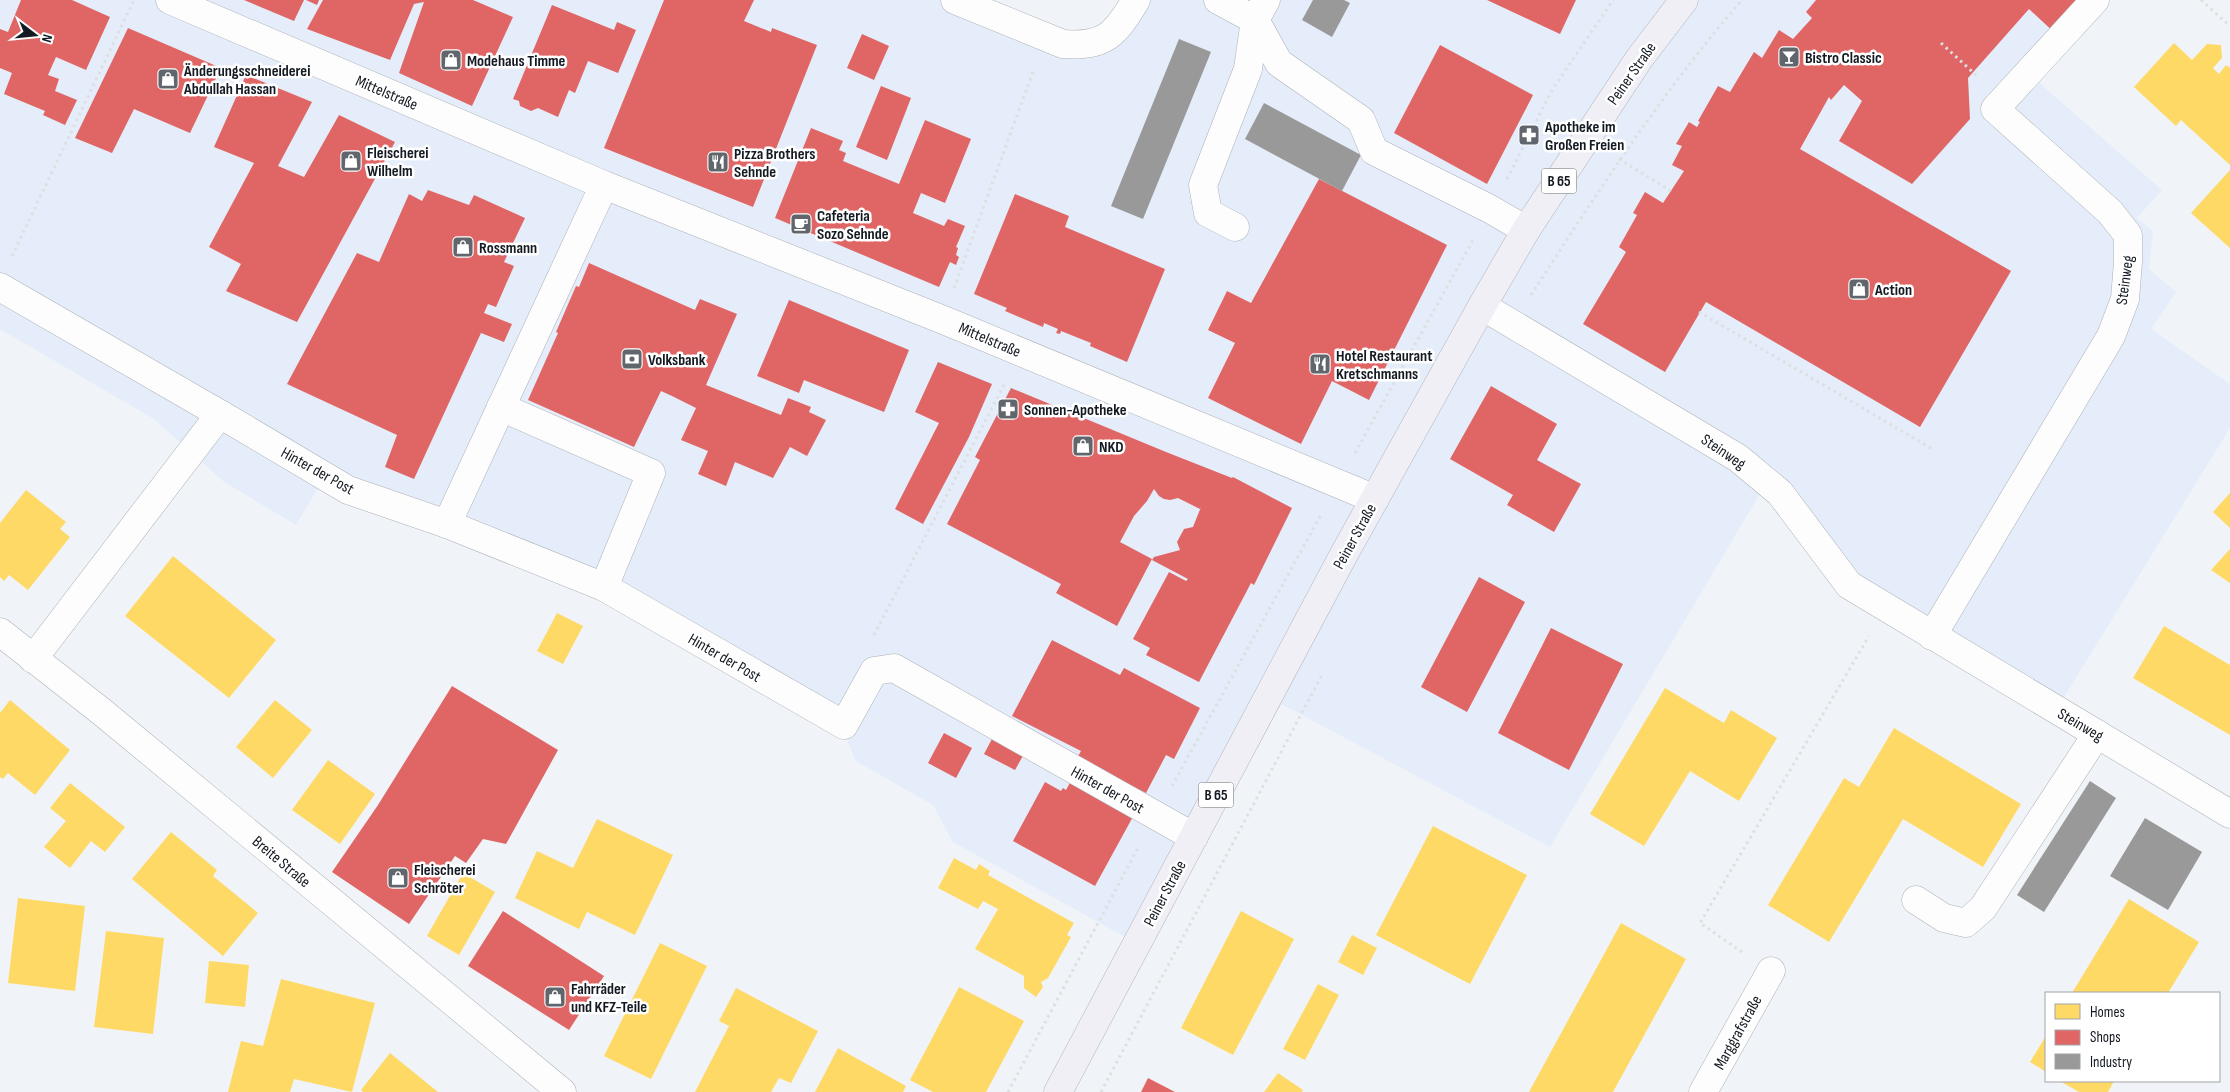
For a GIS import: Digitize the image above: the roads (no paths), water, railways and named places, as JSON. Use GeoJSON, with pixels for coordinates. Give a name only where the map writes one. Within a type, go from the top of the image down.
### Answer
{"type":"FeatureCollection","features":[{"type":"Feature","properties":{"kind":"main road","name":"Peiner Straße"},"geometry":{"type":"LineString","coordinates":[[1058,1092],[1374,499],[1482,306],[1526,230],[1639,59],[1684,0]]}},
{"type":"Feature","properties":{"kind":"street","name":"Mittelstraße"},"geometry":{"type":"LineString","coordinates":[[170,0],[604,185],[942,319],[1374,499]]}},
{"type":"Feature","properties":{"kind":"street"},"geometry":{"type":"LineString","coordinates":[[954,0],[1063,44],[1080,45],[1097,43],[1111,34],[1123,22],[1136,0]]}},
{"type":"Feature","properties":{"kind":"street"},"geometry":{"type":"LineString","coordinates":[[1218,0],[1261,10]]}},
{"type":"Feature","properties":{"kind":"street","name":"Steinweg"},"geometry":{"type":"LineString","coordinates":[[1932,636],[2111,336],[2125,299],[2128,235],[2110,212],[1995,110],[2096,0]]}},
{"type":"Feature","properties":{"kind":"street"},"geometry":{"type":"LineString","coordinates":[[1261,10],[1278,64],[1361,120],[1374,151],[1490,209],[1526,230]]}},
{"type":"Feature","properties":{"kind":"street"},"geometry":{"type":"LineString","coordinates":[[1235,227],[1208,213],[1203,185],[1248,69],[1261,10]]}},
{"type":"Feature","properties":{"kind":"street"},"geometry":{"type":"LineString","coordinates":[[447,524],[604,185]]}},
{"type":"Feature","properties":{"kind":"street","name":"Hinter der Post"},"geometry":{"type":"LineString","coordinates":[[4,276],[220,414],[348,490],[447,524],[604,587],[844,725],[874,671],[894,668],[1194,837]]}},
{"type":"Feature","properties":{"kind":"street","name":"Steinweg"},"geometry":{"type":"LineString","coordinates":[[1482,306],[1738,458],[1780,493],[1849,585],[2230,814]]}},
{"type":"Feature","properties":{"kind":"street"},"geometry":{"type":"LineString","coordinates":[[502,407],[652,473],[604,587]]}},
{"type":"Feature","properties":{"kind":"street"},"geometry":{"type":"LineString","coordinates":[[33,659],[220,414]]}},
{"type":"Feature","properties":{"kind":"street","name":"Breite Straße"},"geometry":{"type":"LineString","coordinates":[[0,632],[102,712],[562,1092]]}},
{"type":"Feature","properties":{"kind":"street"},"geometry":{"type":"LineString","coordinates":[[1916,900],[1944,918],[1966,923],[1983,908],[2097,734]]}},
{"type":"Feature","properties":{"kind":"street","name":"Marggrafstraße"},"geometry":{"type":"LineString","coordinates":[[1702,1092],[1771,971]]}},
{"type":"Feature","properties":{"kind":"place","name":"Bistro Classic"},"geometry":{"type":"Point","coordinates":[1789,57]}},
{"type":"Feature","properties":{"kind":"place","name":"Modehaus Timme"},"geometry":{"type":"Point","coordinates":[451,60]}},
{"type":"Feature","properties":{"kind":"place","name":"Änderungsschneiderei Abdullah Hassan"},"geometry":{"type":"Point","coordinates":[168,79]}},
{"type":"Feature","properties":{"kind":"place","name":"Apotheke im Großen Freien"},"geometry":{"type":"Point","coordinates":[1529,135]}},
{"type":"Feature","properties":{"kind":"place","name":"Fleischerei Wilhelm"},"geometry":{"type":"Point","coordinates":[351,161]}},
{"type":"Feature","properties":{"kind":"place","name":"Pizza Brothers Sehnde"},"geometry":{"type":"Point","coordinates":[718,162]}},
{"type":"Feature","properties":{"kind":"place","name":"Cafeteria Sozo Sehnde"},"geometry":{"type":"Point","coordinates":[801,224]}},
{"type":"Feature","properties":{"kind":"place","name":"Rossmann"},"geometry":{"type":"Point","coordinates":[463,247]}},
{"type":"Feature","properties":{"kind":"place","name":"Action"},"geometry":{"type":"Point","coordinates":[1859,289]}},
{"type":"Feature","properties":{"kind":"place","name":"Volksbank"},"geometry":{"type":"Point","coordinates":[632,359]}},
{"type":"Feature","properties":{"kind":"place","name":"Hotel Restaurant Kretschmanns"},"geometry":{"type":"Point","coordinates":[1320,364]}},
{"type":"Feature","properties":{"kind":"place","name":"Sonnen-Apotheke"},"geometry":{"type":"Point","coordinates":[1008,409]}},
{"type":"Feature","properties":{"kind":"place","name":"NKD"},"geometry":{"type":"Point","coordinates":[1083,446]}},
{"type":"Feature","properties":{"kind":"place","name":"Fleischerei Schröter"},"geometry":{"type":"Point","coordinates":[398,878]}},
{"type":"Feature","properties":{"kind":"place","name":"Fahrräder und KFZ-Teile"},"geometry":{"type":"Point","coordinates":[555,997]}}]}
